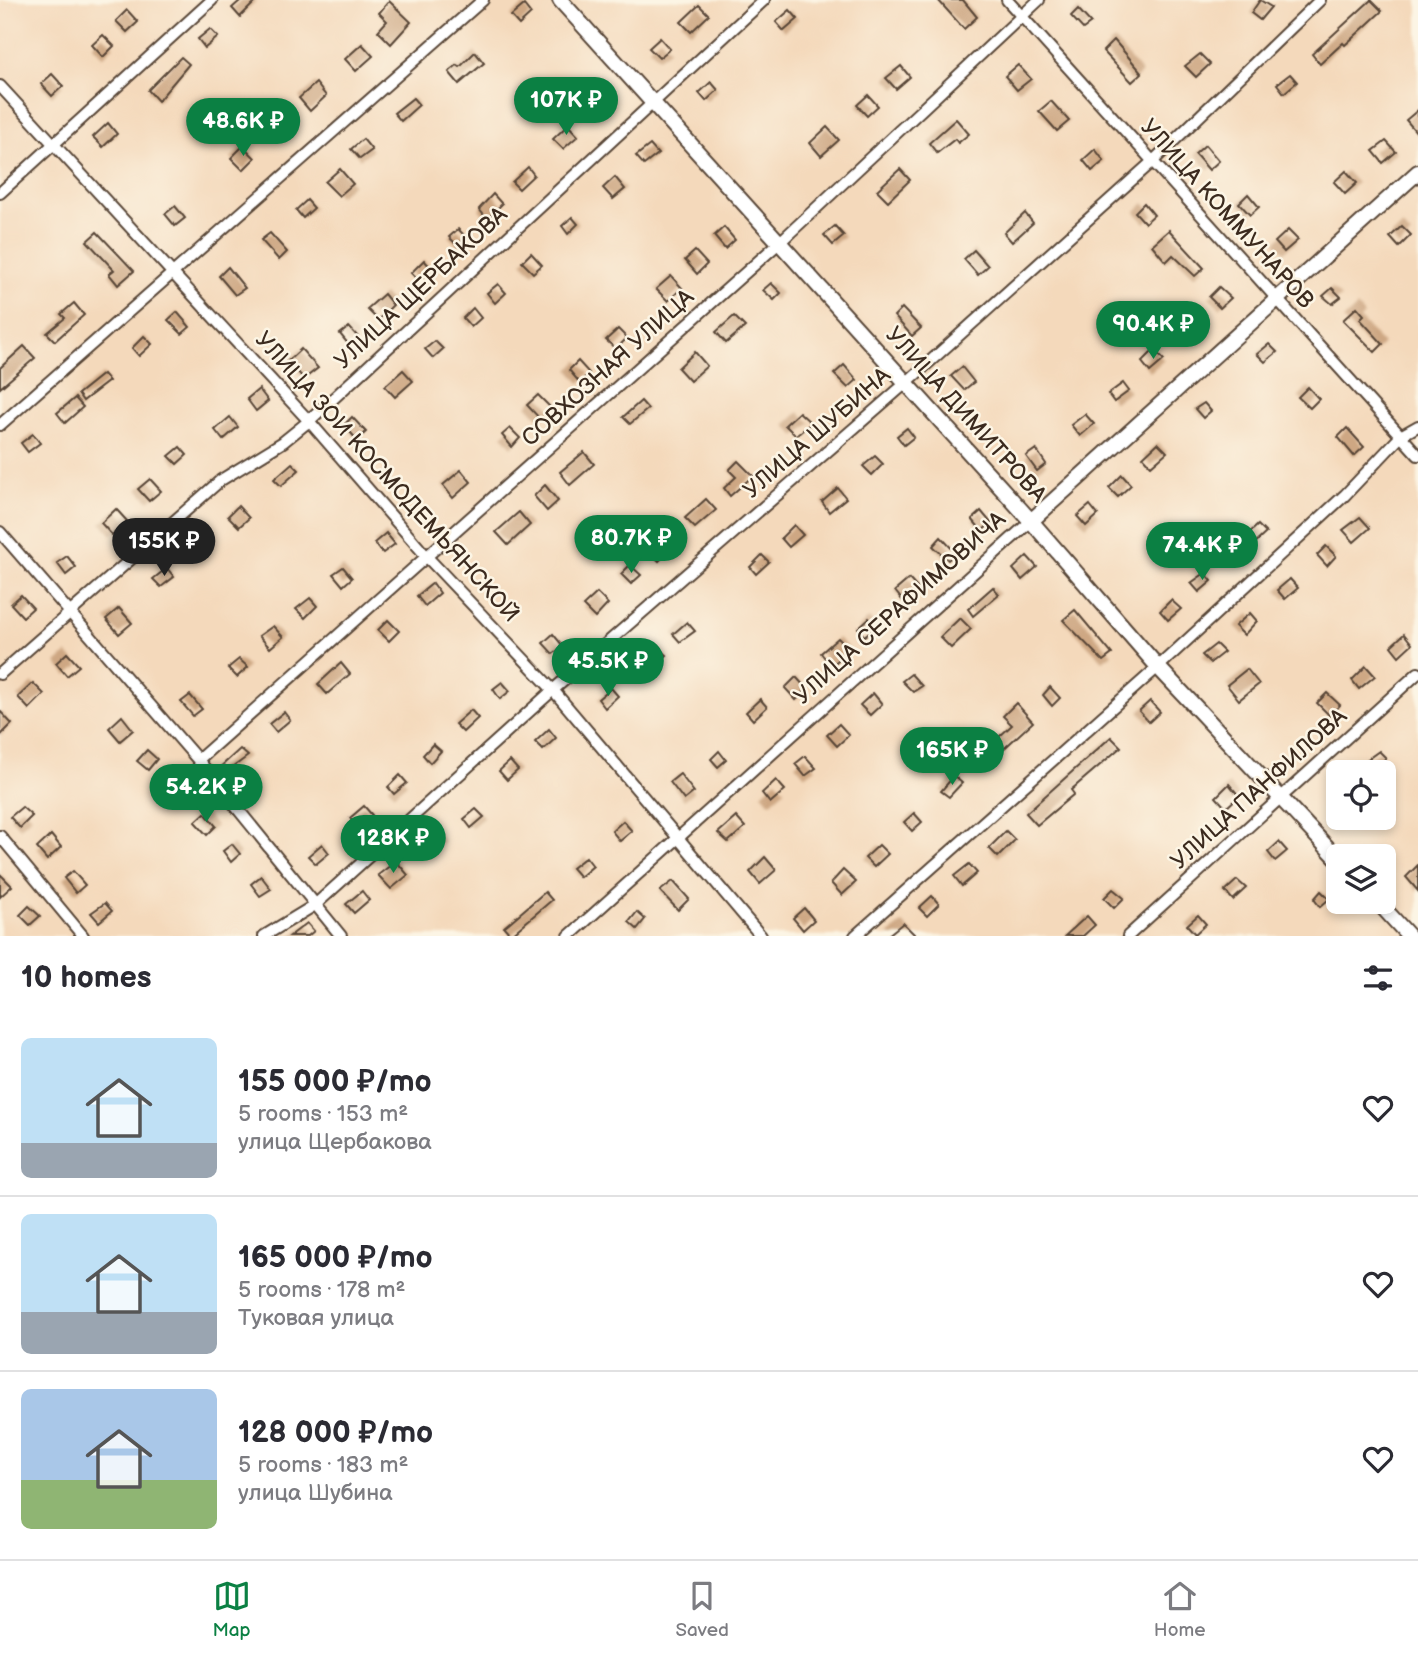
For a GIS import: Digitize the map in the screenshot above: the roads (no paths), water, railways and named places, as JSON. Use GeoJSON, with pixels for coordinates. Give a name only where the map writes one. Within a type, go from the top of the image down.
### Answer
{"type":"FeatureCollection","features":[{"type":"Feature","properties":{"kind":"street"},"geometry":{"type":"LineString","coordinates":[[0,193],[212,0]]}},
{"type":"Feature","properties":{"kind":"street"},"geometry":{"type":"LineString","coordinates":[[0,425],[483,0]]}},
{"type":"Feature","properties":{"kind":"street","name":"УЛИЦА ДИМИТРОВА"},"geometry":{"type":"LineString","coordinates":[[560,0],[1031,521],[1158,667],[1326,846]]}},
{"type":"Feature","properties":{"kind":"street","name":"УЛИЦА ЩЕРБАКОВА"},"geometry":{"type":"LineString","coordinates":[[0,674],[221,480],[283,442],[309,421],[764,0]]}},
{"type":"Feature","properties":{"kind":"street","name":"УЛИЦА КОММУНАРОВ"},"geometry":{"type":"LineString","coordinates":[[1007,0],[1418,455]]}},
{"type":"Feature","properties":{"kind":"street","name":"СОВХОЗНАЯ УЛИЦА"},"geometry":{"type":"LineString","coordinates":[[198,760],[780,242],[1039,0]]}},
{"type":"Feature","properties":{"kind":"street","name":"УЛИЦА ШУБИНА"},"geometry":{"type":"LineString","coordinates":[[264,936],[315,905],[553,690],[906,383],[1152,162],[1320,0]]}},
{"type":"Feature","properties":{"kind":"street","name":"УЛИЦА ЗОИ КОСМОДЕМЬЯНСКОЙ"},"geometry":{"type":"LineString","coordinates":[[0,86],[309,421],[427,557],[553,690],[761,936]]}},
{"type":"Feature","properties":{"kind":"street","name":"УЛИЦА СЕРАФИМОВИЧА"},"geometry":{"type":"LineString","coordinates":[[569,936],[1418,172]]}},
{"type":"Feature","properties":{"kind":"street"},"geometry":{"type":"LineString","coordinates":[[855,936],[1158,667],[1345,495],[1402,435],[1418,426]]}},
{"type":"Feature","properties":{"kind":"street"},"geometry":{"type":"LineString","coordinates":[[0,532],[198,760],[341,936]]}},
{"type":"Feature","properties":{"kind":"street","name":"УЛИЦА ПАНФИЛОВА"},"geometry":{"type":"LineString","coordinates":[[1128,936],[1418,673]]}},
{"type":"Feature","properties":{"kind":"street"},"geometry":{"type":"LineString","coordinates":[[0,836],[83,936]]}},
{"type":"Feature","properties":{"kind":"street"},"geometry":{"type":"LineString","coordinates":[[1389,914],[1409,936],[1418,928]]}}]}
